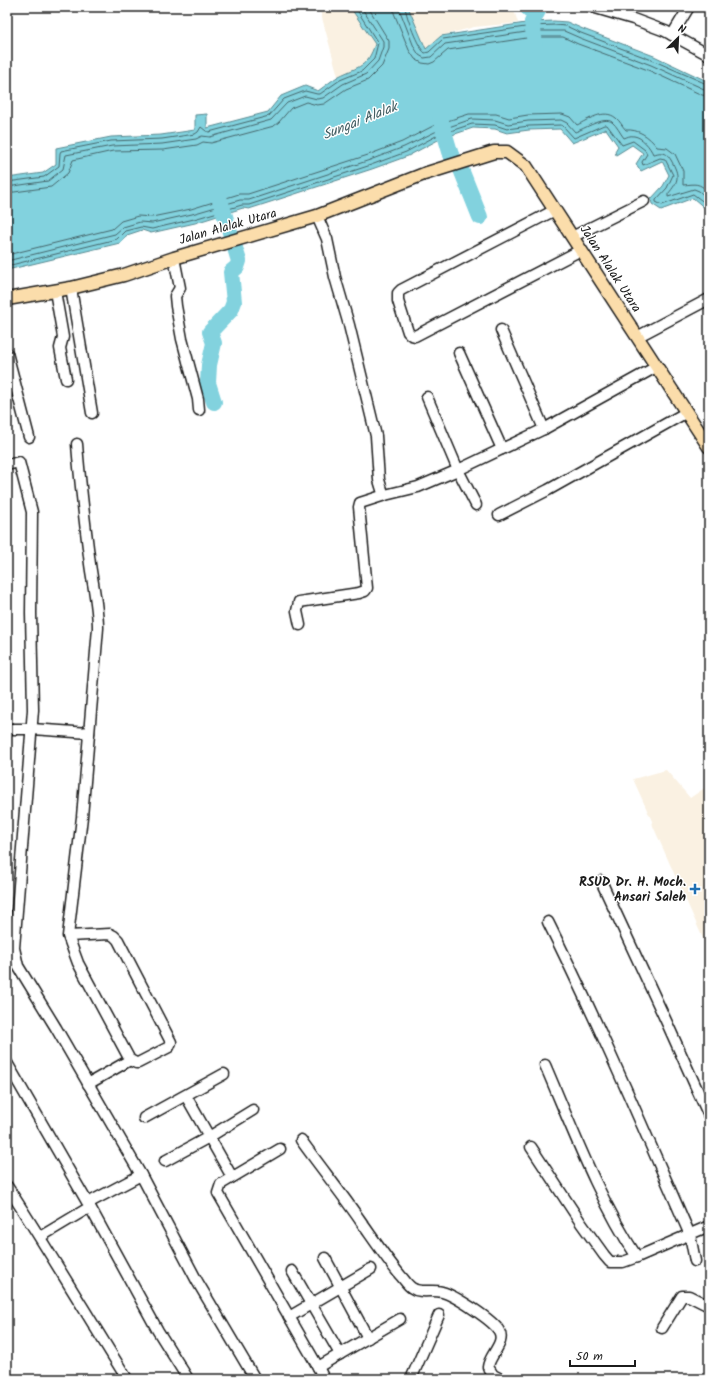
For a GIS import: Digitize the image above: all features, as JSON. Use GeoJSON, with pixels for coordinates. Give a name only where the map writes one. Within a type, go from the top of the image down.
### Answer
{"type":"FeatureCollection","features":[{"type":"Feature","properties":{"kind":"main road","name":"Jalan Alalak Utara"},"geometry":{"type":"LineString","coordinates":[[7,299],[71,288],[124,275],[174,258],[317,216],[456,163],[494,152],[507,152],[526,166],[709,447]]}},
{"type":"Feature","properties":{"kind":"street"},"geometry":{"type":"LineString","coordinates":[[592,7],[632,19],[672,35],[709,55]]}},
{"type":"Feature","properties":{"kind":"street"},"geometry":{"type":"LineString","coordinates":[[672,35],[689,7]]}},
{"type":"Feature","properties":{"kind":"street"},"geometry":{"type":"LineString","coordinates":[[572,237],[644,201]]}},
{"type":"Feature","properties":{"kind":"street"},"geometry":{"type":"LineString","coordinates":[[555,210],[401,290],[398,293],[398,301],[408,332],[415,336],[581,250]]}},
{"type":"Feature","properties":{"kind":"street"},"geometry":{"type":"LineString","coordinates":[[317,216],[327,239],[335,276],[349,324],[376,436],[379,480],[385,495]]}},
{"type":"Feature","properties":{"kind":"street"},"geometry":{"type":"LineString","coordinates":[[174,258],[180,288],[175,296],[176,306],[182,339],[198,399],[199,410]]}},
{"type":"Feature","properties":{"kind":"street"},"geometry":{"type":"LineString","coordinates":[[71,288],[92,413]]}},
{"type":"Feature","properties":{"kind":"street"},"geometry":{"type":"LineString","coordinates":[[55,291],[63,337],[60,348],[66,379]]}},
{"type":"Feature","properties":{"kind":"street"},"geometry":{"type":"LineString","coordinates":[[637,337],[709,299]]}},
{"type":"Feature","properties":{"kind":"street"},"geometry":{"type":"LineString","coordinates":[[501,330],[544,429]]}},
{"type":"Feature","properties":{"kind":"street"},"geometry":{"type":"LineString","coordinates":[[7,353],[29,437]]}},
{"type":"Feature","properties":{"kind":"street"},"geometry":{"type":"LineString","coordinates":[[459,353],[502,449]]}},
{"type":"Feature","properties":{"kind":"street"},"geometry":{"type":"LineString","coordinates":[[300,625],[297,611],[299,602],[359,593],[365,591],[367,588],[359,508],[360,503],[418,487],[458,470],[544,429],[656,367]]}},
{"type":"Feature","properties":{"kind":"street"},"geometry":{"type":"LineString","coordinates":[[428,397],[458,470],[476,505]]}},
{"type":"Feature","properties":{"kind":"street"},"geometry":{"type":"LineString","coordinates":[[500,515],[548,490],[687,412]]}},
{"type":"Feature","properties":{"kind":"street"},"geometry":{"type":"LineString","coordinates":[[68,936],[110,934],[118,940],[171,1042],[169,1047],[138,1063],[130,1060],[78,963],[68,936],[82,817],[98,628],[98,612],[82,505],[77,444]]}},
{"type":"Feature","properties":{"kind":"street"},"geometry":{"type":"LineString","coordinates":[[7,465],[19,462],[32,512],[31,613],[33,710],[14,948],[18,966],[141,1176],[197,1281],[254,1379]]}},
{"type":"Feature","properties":{"kind":"street"},"geometry":{"type":"LineString","coordinates":[[7,729],[32,729],[89,733]]}},
{"type":"Feature","properties":{"kind":"street"},"geometry":{"type":"LineString","coordinates":[[601,881],[709,1116]]}},
{"type":"Feature","properties":{"kind":"street"},"geometry":{"type":"LineString","coordinates":[[548,922],[570,966],[690,1235],[695,1261]]}},
{"type":"Feature","properties":{"kind":"street"},"geometry":{"type":"LineString","coordinates":[[88,1084],[130,1060]]}},
{"type":"Feature","properties":{"kind":"street"},"geometry":{"type":"LineString","coordinates":[[7,1063],[89,1205],[158,1331],[188,1379]]}},
{"type":"Feature","properties":{"kind":"street"},"geometry":{"type":"LineString","coordinates":[[545,1065],[598,1187],[622,1235],[637,1257]]}},
{"type":"Feature","properties":{"kind":"street"},"geometry":{"type":"LineString","coordinates":[[144,1118],[224,1074]]}},
{"type":"Feature","properties":{"kind":"street"},"geometry":{"type":"LineString","coordinates":[[186,1096],[232,1177]]}},
{"type":"Feature","properties":{"kind":"street"},"geometry":{"type":"LineString","coordinates":[[165,1161],[209,1137],[253,1110]]}},
{"type":"Feature","properties":{"kind":"street"},"geometry":{"type":"LineString","coordinates":[[301,1140],[351,1206],[391,1264],[411,1287],[416,1290],[440,1291],[450,1294],[487,1319],[497,1328],[500,1334],[500,1340],[489,1361],[488,1367],[493,1375],[501,1379]]}},
{"type":"Feature","properties":{"kind":"street"},"geometry":{"type":"LineString","coordinates":[[531,1147],[581,1224],[608,1260],[613,1263],[623,1262],[637,1257],[709,1226]]}},
{"type":"Feature","properties":{"kind":"street"},"geometry":{"type":"LineString","coordinates":[[280,1149],[221,1184],[218,1189],[219,1195],[324,1379]]}},
{"type":"Feature","properties":{"kind":"street"},"geometry":{"type":"LineString","coordinates":[[40,1237],[89,1205],[141,1176]]}},
{"type":"Feature","properties":{"kind":"street"},"geometry":{"type":"LineString","coordinates":[[7,1186],[127,1379]]}},
{"type":"Feature","properties":{"kind":"street"},"geometry":{"type":"LineString","coordinates":[[325,1258],[368,1338]]}},
{"type":"Feature","properties":{"kind":"street"},"geometry":{"type":"LineString","coordinates":[[289,1317],[371,1269]]}},
{"type":"Feature","properties":{"kind":"street"},"geometry":{"type":"LineString","coordinates":[[292,1271],[340,1354]]}},
{"type":"Feature","properties":{"kind":"street"},"geometry":{"type":"LineString","coordinates":[[662,1328],[682,1296],[689,1296],[709,1306]]}},
{"type":"Feature","properties":{"kind":"street"},"geometry":{"type":"LineString","coordinates":[[411,1379],[439,1315]]}},
{"type":"Feature","properties":{"kind":"street"},"geometry":{"type":"LineString","coordinates":[[318,1367],[400,1319]]}},
{"type":"Feature","properties":{"kind":"shaded area"},"geometry":{"type":"Polygon","coordinates":[[[319,7],[513,7],[518,23],[474,27],[441,36],[426,50],[422,43],[338,76],[319,7]]]}},
{"type":"Feature","properties":{"kind":"shaded area","name":"RSUD Dr. H. Moch. Ansari Saleh"},"geometry":{"type":"Polygon","coordinates":[[[666,770],[690,798],[709,785],[709,952],[633,779],[666,770]]]}},
{"type":"Feature","properties":{"kind":"water","name":"Sungai Alalak"},"geometry":{"type":"Polygon","coordinates":[[[350,7],[408,7],[426,49],[441,36],[532,22],[567,22],[654,56],[709,82],[709,210],[693,198],[661,210],[652,204],[651,199],[663,186],[669,175],[662,161],[641,171],[636,164],[643,153],[632,145],[616,155],[615,151],[618,146],[606,129],[572,143],[560,129],[529,130],[507,133],[495,129],[473,128],[440,139],[408,156],[249,209],[243,208],[195,223],[151,233],[142,230],[127,235],[120,243],[7,270],[7,178],[43,173],[56,164],[56,148],[111,137],[161,135],[195,130],[195,115],[207,114],[207,128],[268,112],[281,96],[305,86],[318,91],[339,76],[362,65],[369,58],[372,52],[375,44],[350,7]]]}},
{"type":"Feature","properties":{"kind":"waterway"},"geometry":{"type":"LineString","coordinates":[[527,7],[530,10],[538,11],[532,22],[535,44]]}},
{"type":"Feature","properties":{"kind":"waterway"},"geometry":{"type":"LineString","coordinates":[[440,118],[451,155],[460,167],[480,217]]}},
{"type":"Feature","properties":{"kind":"waterway"},"geometry":{"type":"LineString","coordinates":[[214,402],[208,383],[209,365],[214,343],[210,332],[231,310],[234,302],[231,272],[237,267],[239,261],[218,194]]}},
{"type":"Feature","properties":{"kind":"place","name":"RSUD Dr. H. Moch. Ansari Saleh"},"geometry":{"type":"Point","coordinates":[695,889]}}]}
